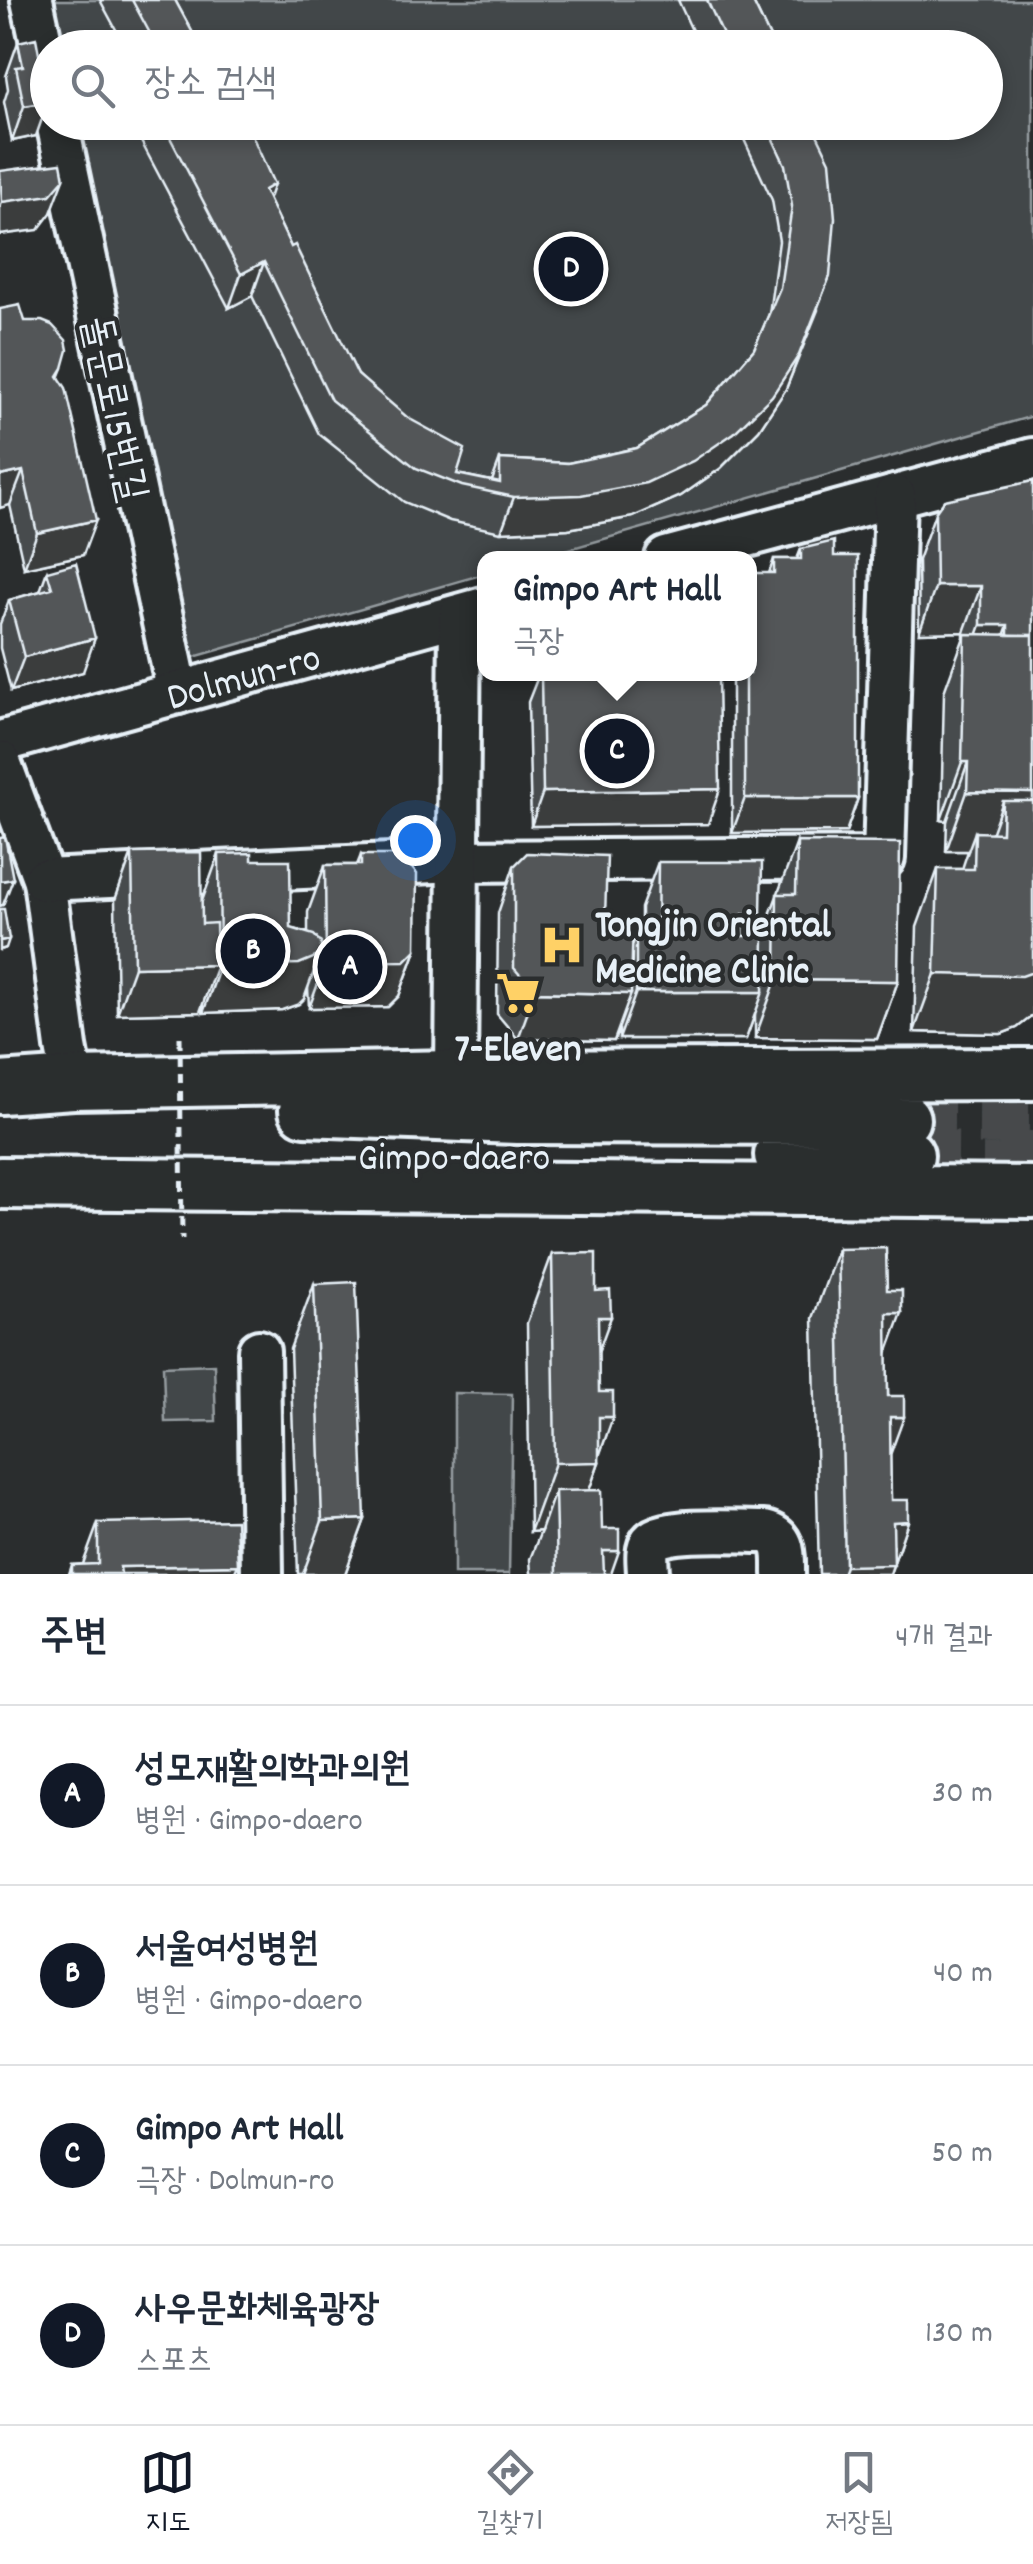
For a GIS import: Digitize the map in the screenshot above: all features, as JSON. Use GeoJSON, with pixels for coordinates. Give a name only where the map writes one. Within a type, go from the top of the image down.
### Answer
{"type":"FeatureCollection","features":[{"type":"Feature","properties":{"kind":"main road"},"geometry":{"type":"LineString","coordinates":[[0,1183],[912,1155],[936,1148],[936,1107],[925,1074]]}},
{"type":"Feature","properties":{"kind":"main road"},"geometry":{"type":"LineString","coordinates":[[0,1088],[73,1083],[456,1076],[1033,1074]]}},
{"type":"Feature","properties":{"kind":"main road","name":"Gimpo-daero"},"geometry":{"type":"LineString","coordinates":[[0,1098],[517,1118],[912,1155]]}},
{"type":"Feature","properties":{"kind":"main road","name":"Gimpo-daero"},"geometry":{"type":"LineString","coordinates":[[0,1149],[412,1155],[912,1155]]}},
{"type":"Feature","properties":{"kind":"main road"},"geometry":{"type":"LineString","coordinates":[[912,1155],[1033,1192]]}},
{"type":"Feature","properties":{"kind":"street"},"geometry":{"type":"LineString","coordinates":[[32,0],[38,30]]}},
{"type":"Feature","properties":{"kind":"street","name":"돌문로15번길"},"geometry":{"type":"LineString","coordinates":[[62,140],[178,693]]}},
{"type":"Feature","properties":{"kind":"street"},"geometry":{"type":"LineString","coordinates":[[692,551],[1033,459]]}},
{"type":"Feature","properties":{"kind":"street"},"geometry":{"type":"LineString","coordinates":[[44,880],[457,861],[884,858],[895,496]]}},
{"type":"Feature","properties":{"kind":"street"},"geometry":{"type":"LineString","coordinates":[[456,1076],[457,861],[472,612]]}},
{"type":"Feature","properties":{"kind":"street","name":"Dolmun-ro"},"geometry":{"type":"LineString","coordinates":[[0,742],[472,612]]}},
{"type":"Feature","properties":{"kind":"street"},"geometry":{"type":"LineString","coordinates":[[0,762],[44,880],[73,1083]]}},
{"type":"Feature","properties":{"kind":"street"},"geometry":{"type":"LineString","coordinates":[[259,1350],[262,1574]]}},
{"type":"Feature","properties":{"kind":"street"},"geometry":{"type":"LineString","coordinates":[[648,1574],[648,1548],[651,1540],[659,1536],[764,1532],[774,1534],[780,1541],[784,1574]]}},
{"type":"Feature","properties":{"kind":"path"},"geometry":{"type":"LineString","coordinates":[[180,1037],[182,1239]]}},
{"type":"Feature","properties":{"kind":"shaded area"},"geometry":{"type":"Polygon","coordinates":[[[54,0],[1033,0],[1033,416],[562,551],[477,551],[477,576],[187,659],[81,140],[1003,140],[1003,30],[60,30],[54,0]]]}},
{"type":"Feature","properties":{"kind":"shaded area"},"geometry":{"type":"Polygon","coordinates":[[[214,1364],[216,1421],[165,1422],[163,1366],[214,1364]]]}},
{"type":"Feature","properties":{"kind":"shaded area"},"geometry":{"type":"Polygon","coordinates":[[[454,1393],[512,1394],[509,1574],[454,1574],[454,1393]]]}},
{"type":"Feature","properties":{"kind":"building"},"geometry":{"type":"Polygon","coordinates":[[[132,0],[175,0],[191,30],[148,30],[132,0]]]}},
{"type":"Feature","properties":{"kind":"building"},"geometry":{"type":"Polygon","coordinates":[[[707,0],[752,0],[766,30],[721,30],[707,0]]]}},
{"type":"Feature","properties":{"kind":"building"},"geometry":{"type":"Polygon","coordinates":[[[30,39],[30,105],[24,106],[16,67],[23,66],[18,42],[30,39]]]}},
{"type":"Feature","properties":{"kind":"building"},"geometry":{"type":"Polygon","coordinates":[[[171,140],[254,140],[274,184],[264,190],[358,375],[408,418],[465,449],[457,474],[500,483],[500,459],[568,463],[637,448],[706,405],[754,349],[780,288],[792,206],[785,165],[773,140],[820,140],[830,161],[835,218],[830,276],[799,355],[772,396],[734,433],[693,461],[646,483],[581,495],[514,497],[462,486],[416,468],[331,400],[264,262],[241,274],[171,140]]]}},
{"type":"Feature","properties":{"kind":"building"},"geometry":{"type":"Polygon","coordinates":[[[61,163],[64,179],[50,195],[2,202],[0,171],[61,163]]]}},
{"type":"Feature","properties":{"kind":"building"},"geometry":{"type":"Polygon","coordinates":[[[20,305],[25,321],[52,325],[66,340],[68,350],[58,376],[66,388],[96,520],[37,533],[23,471],[0,476],[0,309],[20,305]]]}},
{"type":"Feature","properties":{"kind":"building"},"geometry":{"type":"Polygon","coordinates":[[[1033,481],[1033,635],[1008,635],[1008,625],[981,625],[981,586],[936,586],[935,513],[944,500],[1033,481]]]}},
{"type":"Feature","properties":{"kind":"building"},"geometry":{"type":"Polygon","coordinates":[[[834,541],[834,556],[858,556],[858,798],[745,798],[745,681],[757,681],[757,573],[774,573],[774,559],[801,559],[801,549],[834,541]]]}},
{"type":"Feature","properties":{"kind":"building"},"geometry":{"type":"Polygon","coordinates":[[[76,563],[95,638],[24,657],[9,600],[52,588],[47,571],[76,563]]]}},
{"type":"Feature","properties":{"kind":"building"},"geometry":{"type":"Polygon","coordinates":[[[965,634],[1033,635],[1033,793],[967,792],[968,762],[962,762],[965,634]]]}},
{"type":"Feature","properties":{"kind":"building"},"geometry":{"type":"Polygon","coordinates":[[[541,681],[718,681],[720,789],[543,792],[541,681]]]}},
{"type":"Feature","properties":{"kind":"building"},"geometry":{"type":"Polygon","coordinates":[[[1003,801],[1033,801],[1033,972],[1022,976],[935,974],[938,869],[974,869],[975,832],[1002,833],[1003,801]]]}},
{"type":"Feature","properties":{"kind":"building"},"geometry":{"type":"Polygon","coordinates":[[[5,837],[13,879],[0,881],[0,838],[5,837]]]}},
{"type":"Feature","properties":{"kind":"building"},"geometry":{"type":"Polygon","coordinates":[[[797,842],[900,843],[898,981],[776,980],[777,894],[796,894],[797,842]]]}},
{"type":"Feature","properties":{"kind":"building"},"geometry":{"type":"Polygon","coordinates":[[[201,852],[202,924],[216,923],[217,965],[134,967],[132,853],[201,852]]]}},
{"type":"Feature","properties":{"kind":"building"},"geometry":{"type":"Polygon","coordinates":[[[252,853],[252,860],[290,860],[291,928],[314,935],[321,943],[321,952],[316,957],[299,964],[220,966],[219,854],[252,853]]]}},
{"type":"Feature","properties":{"kind":"building"},"geometry":{"type":"Polygon","coordinates":[[[527,853],[607,856],[605,918],[633,919],[631,994],[535,992],[514,968],[514,866],[527,853]]]}},
{"type":"Feature","properties":{"kind":"building"},"geometry":{"type":"Polygon","coordinates":[[[361,855],[401,855],[417,874],[416,950],[405,961],[326,962],[325,865],[361,865],[361,855]]]}},
{"type":"Feature","properties":{"kind":"building"},"geometry":{"type":"Polygon","coordinates":[[[658,862],[762,862],[761,914],[743,914],[743,936],[764,936],[763,992],[636,992],[636,935],[657,935],[658,862]]]}},
{"type":"Feature","properties":{"kind":"building"},"geometry":{"type":"Polygon","coordinates":[[[0,909],[4,909],[9,939],[0,941],[0,909]]]}},
{"type":"Feature","properties":{"kind":"building"},"geometry":{"type":"Polygon","coordinates":[[[886,1248],[887,1290],[902,1290],[902,1313],[887,1313],[888,1396],[904,1396],[904,1417],[890,1417],[891,1500],[908,1500],[908,1521],[893,1522],[894,1565],[845,1566],[838,1249],[886,1248]]]}},
{"type":"Feature","properties":{"kind":"building"},"geometry":{"type":"Polygon","coordinates":[[[596,1253],[596,1291],[610,1290],[611,1317],[598,1317],[599,1392],[613,1392],[613,1417],[599,1417],[599,1462],[555,1463],[552,1254],[596,1253]]]}},
{"type":"Feature","properties":{"kind":"building"},"geometry":{"type":"Polygon","coordinates":[[[356,1282],[365,1519],[322,1521],[314,1284],[356,1282]]]}},
{"type":"Feature","properties":{"kind":"building"},"geometry":{"type":"Polygon","coordinates":[[[601,1490],[602,1529],[619,1529],[619,1551],[603,1551],[604,1574],[557,1574],[555,1491],[601,1490]]]}},
{"type":"Feature","properties":{"kind":"building"},"geometry":{"type":"Polygon","coordinates":[[[236,1520],[238,1565],[120,1567],[121,1574],[72,1574],[72,1565],[98,1564],[98,1523],[236,1520]]]}},
{"type":"Feature","properties":{"kind":"tunnel"},"geometry":{"type":"LineString","coordinates":[[904,1119],[1033,1120]]}},
{"type":"Feature","properties":{"kind":"tunnel"},"geometry":{"type":"LineString","coordinates":[[908,1155],[1033,1156]]}},
{"type":"Feature","properties":{"kind":"place","name":"사우문화체육광장"},"geometry":{"type":"Point","coordinates":[571,269]}},
{"type":"Feature","properties":{"kind":"place","name":"Gimpo Art Hall"},"geometry":{"type":"Point","coordinates":[617,751]}},
{"type":"Feature","properties":{"kind":"place","name":"Tongjin Oriental Medicine Clinic"},"geometry":{"type":"Point","coordinates":[562,945]}},
{"type":"Feature","properties":{"kind":"place","name":"서울여성병원"},"geometry":{"type":"Point","coordinates":[253,951]}},
{"type":"Feature","properties":{"kind":"place","name":"성모재활의학과의원"},"geometry":{"type":"Point","coordinates":[350,967]}},
{"type":"Feature","properties":{"kind":"place","name":"7-Eleven"},"geometry":{"type":"Point","coordinates":[518,993]}}]}
